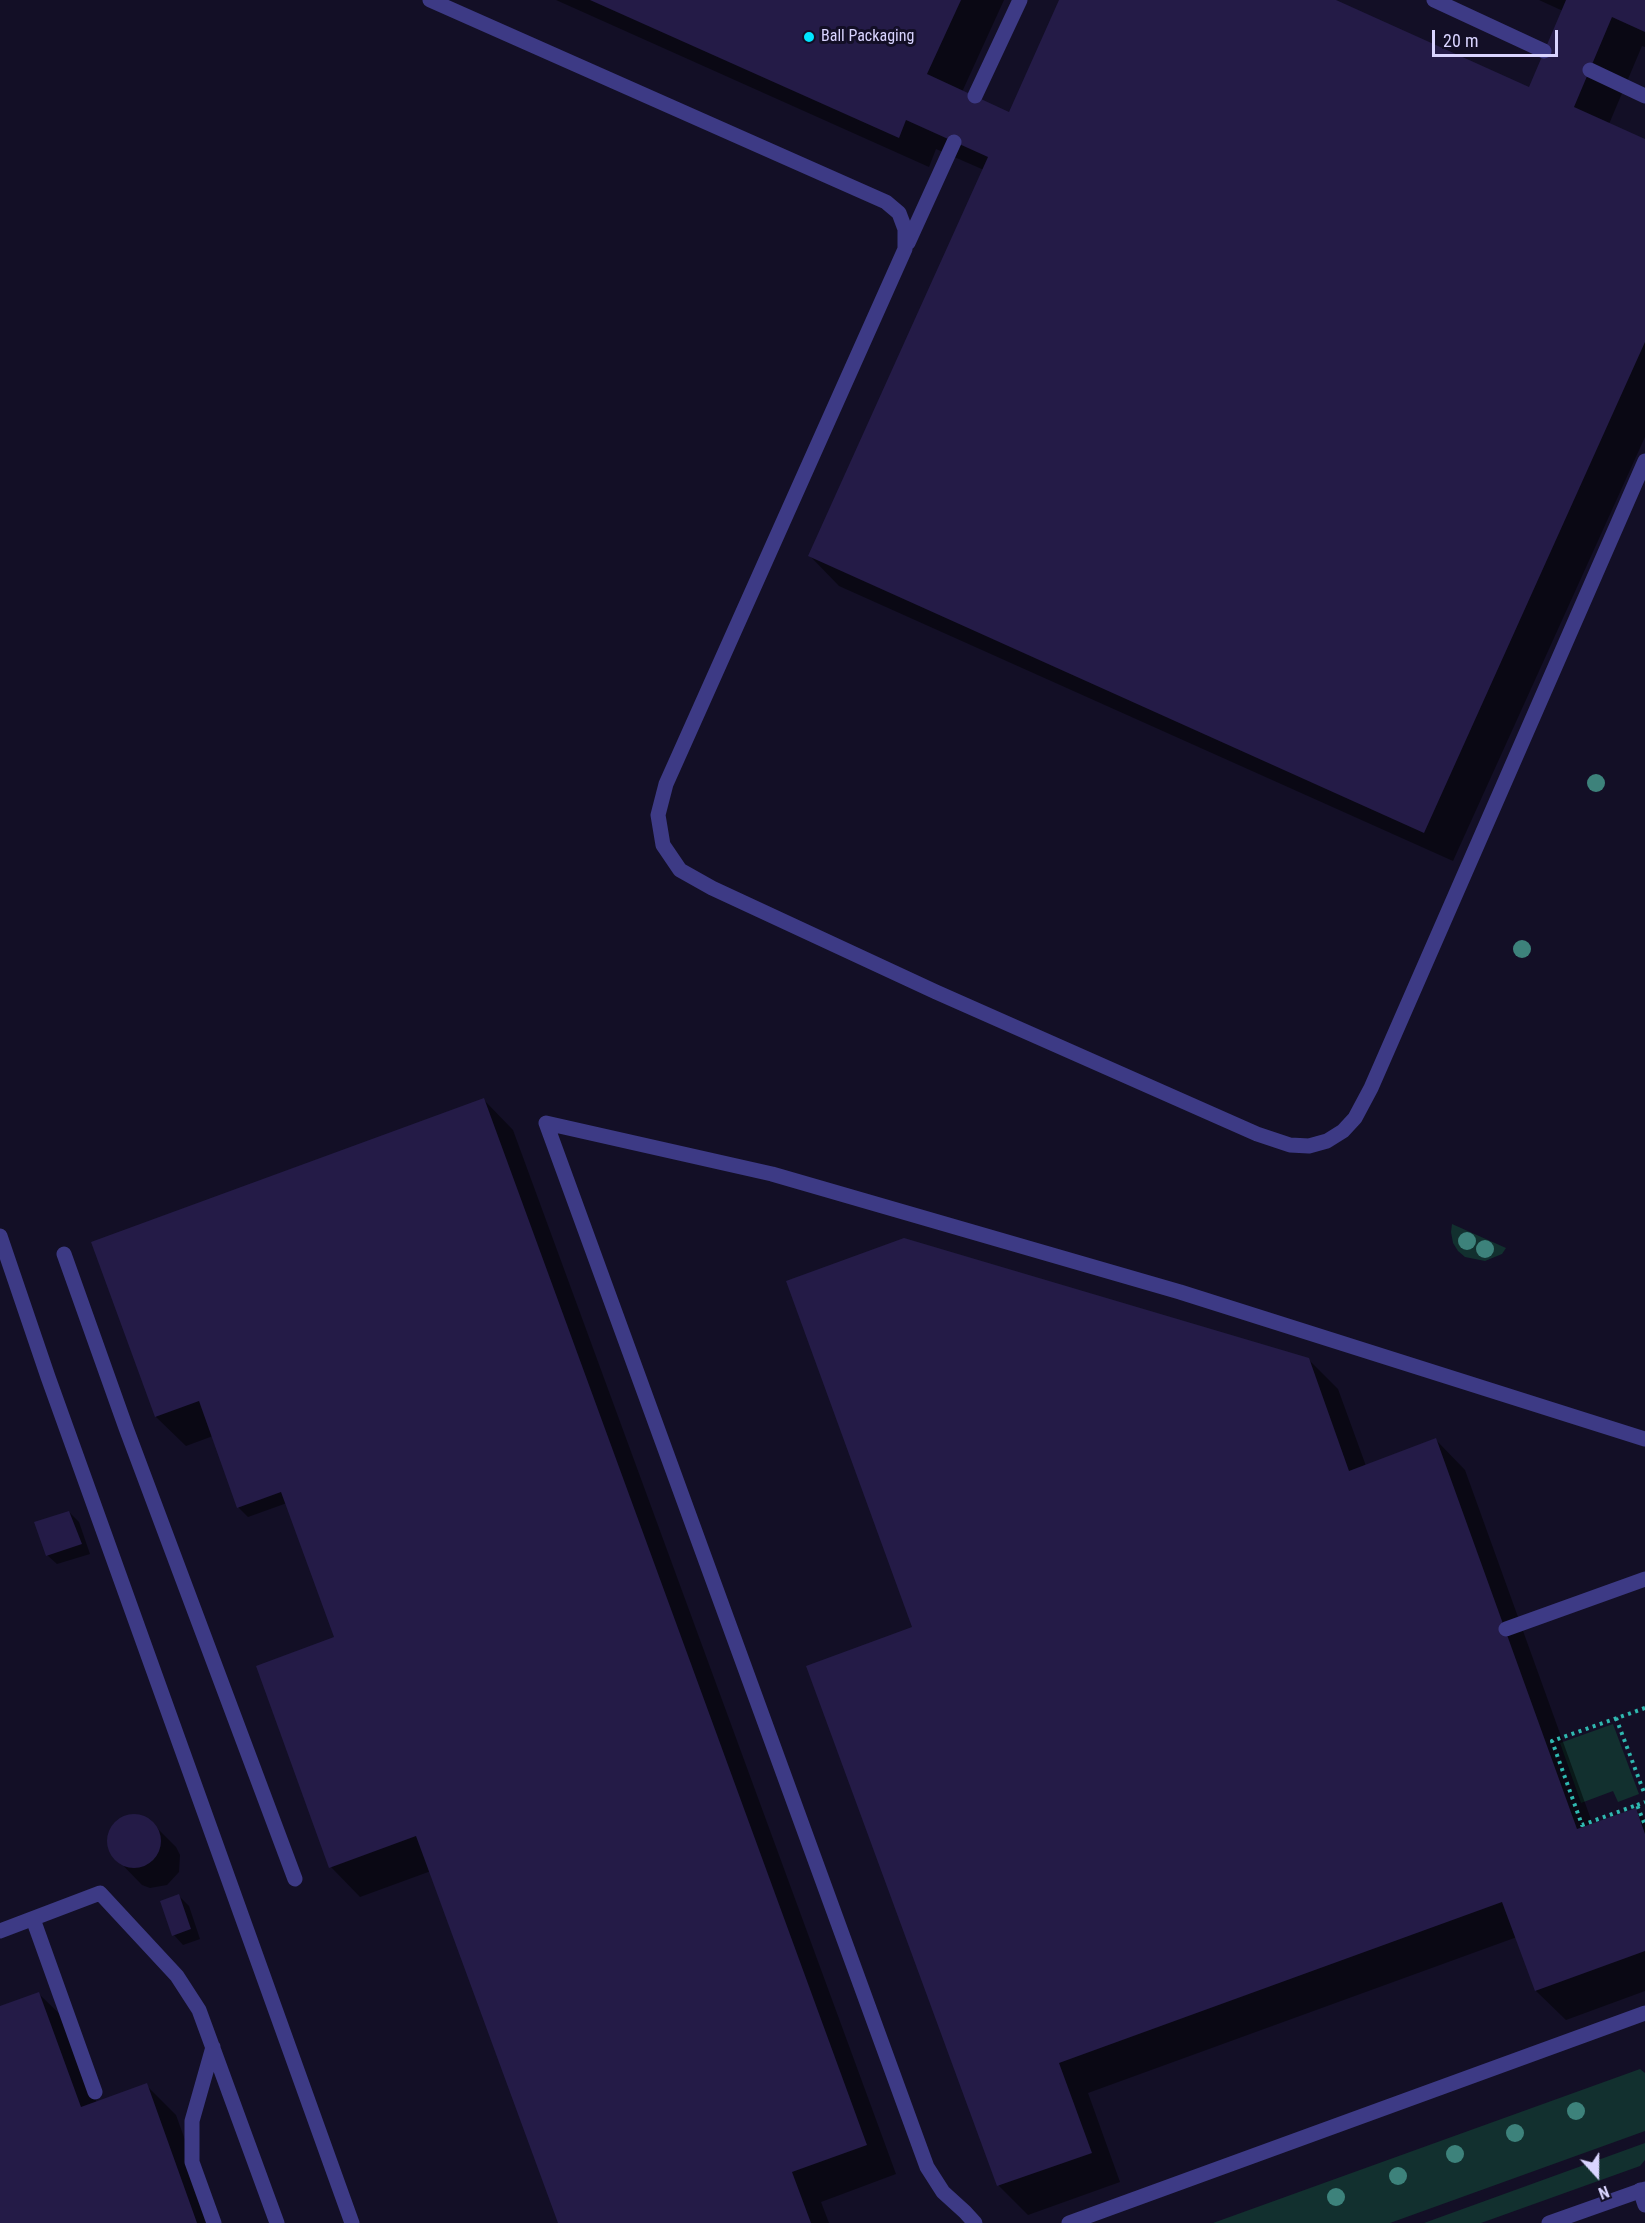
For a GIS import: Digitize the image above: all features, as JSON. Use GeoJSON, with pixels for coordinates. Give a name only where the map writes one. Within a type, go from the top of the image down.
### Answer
{"type":"FeatureCollection","features":[{"type":"Feature","properties":{"kind":"street"},"geometry":{"type":"LineString","coordinates":[[430,0],[886,202],[898,213],[905,229],[905,249]]}},
{"type":"Feature","properties":{"kind":"street"},"geometry":{"type":"LineString","coordinates":[[975,96],[1020,0]]}},
{"type":"Feature","properties":{"kind":"street"},"geometry":{"type":"LineString","coordinates":[[1434,0],[1545,51]]}},
{"type":"Feature","properties":{"kind":"street"},"geometry":{"type":"LineString","coordinates":[[1590,70],[1645,96]]}},
{"type":"Feature","properties":{"kind":"street"},"geometry":{"type":"LineString","coordinates":[[954,142],[666,784],[658,815],[663,845],[680,870],[712,888],[936,992],[1257,1134],[1290,1144],[1309,1146],[1327,1141],[1343,1131],[1355,1118],[1371,1088],[1645,461]]}},
{"type":"Feature","properties":{"kind":"street"},"geometry":{"type":"LineString","coordinates":[[975,2223],[943,2192],[927,2167],[546,1123],[772,1174],[1180,1292],[1645,1439]]}},
{"type":"Feature","properties":{"kind":"street"},"geometry":{"type":"LineString","coordinates":[[0,1236],[97,1514],[352,2223]]}},
{"type":"Feature","properties":{"kind":"street"},"geometry":{"type":"LineString","coordinates":[[64,1254],[130,1439],[295,1879]]}},
{"type":"Feature","properties":{"kind":"street"},"geometry":{"type":"LineString","coordinates":[[1506,1629],[1645,1579]]}},
{"type":"Feature","properties":{"kind":"street"},"geometry":{"type":"LineString","coordinates":[[0,1931],[100,1893],[177,1977],[199,2010],[277,2223]]}},
{"type":"Feature","properties":{"kind":"street"},"geometry":{"type":"LineString","coordinates":[[33,1919],[95,2092]]}},
{"type":"Feature","properties":{"kind":"street"},"geometry":{"type":"LineString","coordinates":[[1069,2223],[1645,2013]]}},
{"type":"Feature","properties":{"kind":"street"},"geometry":{"type":"LineString","coordinates":[[213,2047],[192,2121],[192,2162],[214,2223]]}},
{"type":"Feature","properties":{"kind":"street"},"geometry":{"type":"LineString","coordinates":[[1549,2223],[1644,2195]]}},
{"type":"Feature","properties":{"kind":"path"},"geometry":{"type":"LineString","coordinates":[[1645,1708],[1552,1741],[1582,1825],[1645,1802]]}},
{"type":"Feature","properties":{"kind":"path"},"geometry":{"type":"LineString","coordinates":[[1616,1718],[1645,1795]]}},
{"type":"Feature","properties":{"kind":"path"},"geometry":{"type":"LineString","coordinates":[[1637,1804],[1645,1825]]}},
{"type":"Feature","properties":{"kind":"green space"},"geometry":{"type":"Polygon","coordinates":[[[1452,1224],[1506,1248],[1502,1254],[1485,1261],[1465,1257],[1453,1243],[1452,1224]]]}},
{"type":"Feature","properties":{"kind":"green space"},"geometry":{"type":"Polygon","coordinates":[[[1613,1724],[1639,1794],[1618,1802],[1613,1791],[1581,1803],[1560,1743],[1613,1724]]]}},
{"type":"Feature","properties":{"kind":"green space"},"geometry":{"type":"Polygon","coordinates":[[[1640,2069],[1645,2073],[1645,2131],[1390,2223],[1213,2223],[1640,2069]]]}},
{"type":"Feature","properties":{"kind":"green space"},"geometry":{"type":"Polygon","coordinates":[[[1645,2143],[1645,2160],[1640,2166],[1481,2223],[1424,2223],[1645,2143]]]}},
{"type":"Feature","properties":{"kind":"building"},"geometry":{"type":"Polygon","coordinates":[[[590,0],[961,0],[927,74],[1009,112],[1059,0],[1336,0],[1529,87],[1566,0],[1645,0],[1645,32],[1612,17],[1574,107],[1645,139],[1645,342],[1424,833],[808,556],[988,157],[906,120],[899,138],[590,0]]]}},
{"type":"Feature","properties":{"kind":"building"},"geometry":{"type":"Polygon","coordinates":[[[484,1098],[867,2145],[792,2172],[811,2223],[558,2223],[416,1836],[329,1868],[256,1666],[334,1637],[281,1492],[237,1508],[199,1401],[155,1417],[91,1242],[484,1098]]]}},
{"type":"Feature","properties":{"kind":"building"},"geometry":{"type":"Polygon","coordinates":[[[904,1238],[1309,1358],[1349,1471],[1436,1438],[1577,1829],[1636,1808],[1645,1834],[1645,1951],[1535,1991],[1502,1902],[1059,2063],[1092,2153],[997,2186],[806,1666],[912,1627],[786,1281],[904,1238]]]}},
{"type":"Feature","properties":{"kind":"building"},"geometry":{"type":"Polygon","coordinates":[[[69,1511],[82,1544],[46,1556],[34,1522],[69,1511]]]}},
{"type":"Feature","properties":{"kind":"building"},"geometry":{"type":"Polygon","coordinates":[[[129,1814],[139,1814],[149,1818],[157,1826],[161,1841],[157,1856],[149,1864],[139,1868],[129,1868],[119,1864],[111,1856],[107,1846],[107,1836],[111,1826],[119,1818],[129,1814]]]}},
{"type":"Feature","properties":{"kind":"building"},"geometry":{"type":"Polygon","coordinates":[[[179,1894],[191,1929],[172,1936],[160,1901],[179,1894]]]}},
{"type":"Feature","properties":{"kind":"building"},"geometry":{"type":"Polygon","coordinates":[[[39,1992],[81,2107],[147,2083],[197,2223],[0,2223],[0,2006],[39,1992]]]}},
{"type":"Feature","properties":{"kind":"place","name":"Ball Packaging"},"geometry":{"type":"Point","coordinates":[809,37]}}]}
